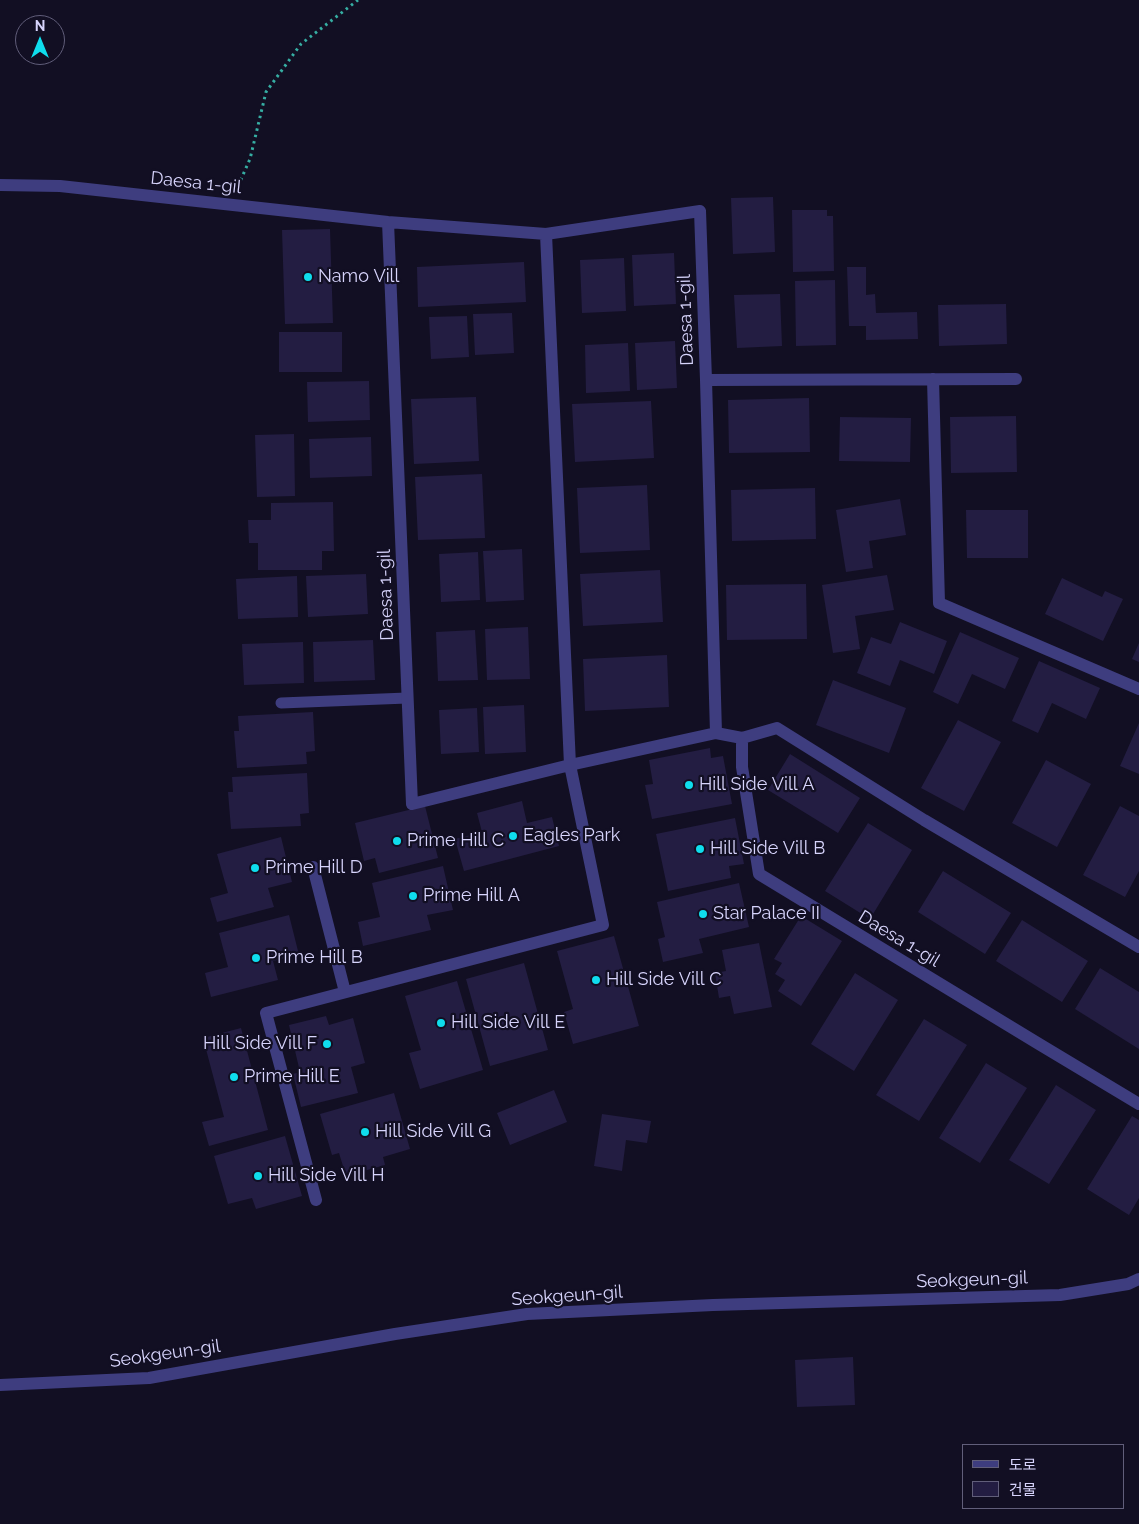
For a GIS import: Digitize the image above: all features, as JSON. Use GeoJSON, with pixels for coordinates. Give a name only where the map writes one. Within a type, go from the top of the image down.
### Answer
{"type":"FeatureCollection","features":[{"type":"Feature","properties":{"kind":"street","name":"Daesa 1-gil"},"geometry":{"type":"LineString","coordinates":[[0,185],[60,186],[388,222],[546,234],[700,211],[716,733]]}},
{"type":"Feature","properties":{"kind":"street","name":"Daesa 1-gil"},"geometry":{"type":"LineString","coordinates":[[388,222],[412,804],[570,765],[716,733],[742,738],[777,728],[924,820],[1139,947]]}},
{"type":"Feature","properties":{"kind":"street"},"geometry":{"type":"LineString","coordinates":[[316,1200],[266,1013],[603,925],[570,765],[546,234]]}},
{"type":"Feature","properties":{"kind":"street"},"geometry":{"type":"LineString","coordinates":[[706,380],[1016,380]]}},
{"type":"Feature","properties":{"kind":"street"},"geometry":{"type":"LineString","coordinates":[[933,380],[939,603],[1139,689]]}},
{"type":"Feature","properties":{"kind":"street","name":"Daesa 1-gil"},"geometry":{"type":"LineString","coordinates":[[742,738],[742,767],[759,874],[1139,1104]]}},
{"type":"Feature","properties":{"kind":"street"},"geometry":{"type":"LineString","coordinates":[[313,867],[345,992]]}},
{"type":"Feature","properties":{"kind":"street","name":"Seokgeun-gil"},"geometry":{"type":"LineString","coordinates":[[0,1385],[149,1378],[395,1334],[527,1314],[713,1305],[1060,1295],[1128,1284],[1139,1279]]}},
{"type":"Feature","properties":{"kind":"lane"},"geometry":{"type":"LineString","coordinates":[[281,703],[407,698]]}},
{"type":"Feature","properties":{"kind":"path"},"geometry":{"type":"LineString","coordinates":[[230,205],[250,159],[266,92],[301,44],[358,0]]}},
{"type":"Feature","properties":{"kind":"building"},"geometry":{"type":"Polygon","coordinates":[[[773,197],[775,252],[733,254],[731,198],[773,197]]]}},
{"type":"Feature","properties":{"kind":"building"},"geometry":{"type":"Polygon","coordinates":[[[792,210],[827,210],[827,216],[833,216],[834,271],[793,272],[792,210]]]}},
{"type":"Feature","properties":{"kind":"building","name":"Namo Vill"},"geometry":{"type":"Polygon","coordinates":[[[330,229],[333,323],[285,324],[282,230],[330,229]]]}},
{"type":"Feature","properties":{"kind":"building"},"geometry":{"type":"Polygon","coordinates":[[[674,253],[676,304],[634,306],[632,255],[674,253]]]}},
{"type":"Feature","properties":{"kind":"building"},"geometry":{"type":"Polygon","coordinates":[[[624,258],[626,311],[582,313],[580,260],[624,258]]]}},
{"type":"Feature","properties":{"kind":"building"},"geometry":{"type":"Polygon","coordinates":[[[524,262],[526,302],[418,307],[417,267],[524,262]]]}},
{"type":"Feature","properties":{"kind":"building"},"geometry":{"type":"Polygon","coordinates":[[[847,267],[866,267],[866,295],[875,294],[876,313],[917,312],[918,339],[866,340],[866,326],[849,326],[847,267]]]}},
{"type":"Feature","properties":{"kind":"building"},"geometry":{"type":"Polygon","coordinates":[[[835,280],[836,345],[796,346],[795,281],[835,280]]]}},
{"type":"Feature","properties":{"kind":"building"},"geometry":{"type":"Polygon","coordinates":[[[780,294],[782,346],[737,348],[734,295],[780,294]]]}},
{"type":"Feature","properties":{"kind":"building"},"geometry":{"type":"Polygon","coordinates":[[[1006,304],[1007,344],[939,346],[938,305],[1006,304]]]}},
{"type":"Feature","properties":{"kind":"building"},"geometry":{"type":"Polygon","coordinates":[[[512,313],[514,353],[475,355],[473,314],[512,313]]]}},
{"type":"Feature","properties":{"kind":"building"},"geometry":{"type":"Polygon","coordinates":[[[467,316],[469,357],[431,359],[429,317],[467,316]]]}},
{"type":"Feature","properties":{"kind":"building"},"geometry":{"type":"Polygon","coordinates":[[[279,332],[342,332],[342,372],[279,372],[279,332]]]}},
{"type":"Feature","properties":{"kind":"building"},"geometry":{"type":"Polygon","coordinates":[[[675,341],[677,388],[637,390],[635,343],[675,341]]]}},
{"type":"Feature","properties":{"kind":"building"},"geometry":{"type":"Polygon","coordinates":[[[628,343],[630,391],[586,393],[585,345],[628,343]]]}},
{"type":"Feature","properties":{"kind":"building"},"geometry":{"type":"Polygon","coordinates":[[[369,381],[370,420],[308,422],[307,382],[369,381]]]}},
{"type":"Feature","properties":{"kind":"building"},"geometry":{"type":"Polygon","coordinates":[[[476,397],[479,461],[414,464],[411,399],[476,397]]]}},
{"type":"Feature","properties":{"kind":"building"},"geometry":{"type":"Polygon","coordinates":[[[809,398],[810,452],[729,453],[728,400],[809,398]]]}},
{"type":"Feature","properties":{"kind":"building"},"geometry":{"type":"Polygon","coordinates":[[[651,401],[654,458],[575,462],[572,404],[651,401]]]}},
{"type":"Feature","properties":{"kind":"building"},"geometry":{"type":"Polygon","coordinates":[[[1016,416],[1017,472],[951,473],[950,417],[1016,416]]]}},
{"type":"Feature","properties":{"kind":"building"},"geometry":{"type":"Polygon","coordinates":[[[840,417],[911,418],[910,462],[839,461],[840,417]]]}},
{"type":"Feature","properties":{"kind":"building"},"geometry":{"type":"Polygon","coordinates":[[[294,434],[295,496],[257,497],[255,435],[294,434]]]}},
{"type":"Feature","properties":{"kind":"building"},"geometry":{"type":"Polygon","coordinates":[[[371,437],[372,476],[310,478],[309,439],[371,437]]]}},
{"type":"Feature","properties":{"kind":"building"},"geometry":{"type":"Polygon","coordinates":[[[482,474],[485,538],[418,540],[415,477],[482,474]]]}},
{"type":"Feature","properties":{"kind":"building"},"geometry":{"type":"Polygon","coordinates":[[[647,485],[650,550],[580,553],[577,488],[647,485]]]}},
{"type":"Feature","properties":{"kind":"building"},"geometry":{"type":"Polygon","coordinates":[[[815,488],[816,539],[732,541],[731,490],[815,488]]]}},
{"type":"Feature","properties":{"kind":"building"},"geometry":{"type":"Polygon","coordinates":[[[900,499],[906,535],[869,541],[873,568],[846,572],[836,510],[900,499]]]}},
{"type":"Feature","properties":{"kind":"building"},"geometry":{"type":"Polygon","coordinates":[[[333,502],[334,551],[322,551],[322,570],[258,570],[258,543],[249,543],[248,520],[271,520],[271,503],[333,502]]]}},
{"type":"Feature","properties":{"kind":"building"},"geometry":{"type":"Polygon","coordinates":[[[966,510],[1028,510],[1028,558],[967,558],[966,510]]]}},
{"type":"Feature","properties":{"kind":"building"},"geometry":{"type":"Polygon","coordinates":[[[522,549],[524,600],[486,602],[483,551],[522,549]]]}},
{"type":"Feature","properties":{"kind":"building"},"geometry":{"type":"Polygon","coordinates":[[[478,552],[480,600],[441,602],[439,554],[478,552]]]}},
{"type":"Feature","properties":{"kind":"building"},"geometry":{"type":"Polygon","coordinates":[[[660,570],[663,622],[583,626],[580,574],[660,570]]]}},
{"type":"Feature","properties":{"kind":"building"},"geometry":{"type":"Polygon","coordinates":[[[366,574],[368,614],[308,617],[306,576],[366,574]]]}},
{"type":"Feature","properties":{"kind":"building"},"geometry":{"type":"Polygon","coordinates":[[[887,575],[894,610],[855,616],[860,649],[833,653],[822,585],[887,575]]]}},
{"type":"Feature","properties":{"kind":"building"},"geometry":{"type":"Polygon","coordinates":[[[297,576],[298,617],[238,619],[236,579],[297,576]]]}},
{"type":"Feature","properties":{"kind":"building"},"geometry":{"type":"Polygon","coordinates":[[[1062,578],[1102,597],[1105,591],[1123,599],[1103,641],[1045,614],[1062,578]]]}},
{"type":"Feature","properties":{"kind":"building"},"geometry":{"type":"Polygon","coordinates":[[[806,584],[807,639],[727,640],[726,585],[806,584]]]}},
{"type":"Feature","properties":{"kind":"building"},"geometry":{"type":"Polygon","coordinates":[[[900,622],[947,641],[934,674],[900,660],[890,686],[857,673],[871,637],[891,644],[900,622]]]}},
{"type":"Feature","properties":{"kind":"building"},"geometry":{"type":"Polygon","coordinates":[[[528,627],[530,679],[487,680],[485,629],[528,627]]]}},
{"type":"Feature","properties":{"kind":"building"},"geometry":{"type":"Polygon","coordinates":[[[475,630],[478,680],[438,681],[436,632],[475,630]]]}},
{"type":"Feature","properties":{"kind":"building"},"geometry":{"type":"Polygon","coordinates":[[[960,632],[1019,658],[1005,689],[972,674],[958,704],[933,692],[960,632]]]}},
{"type":"Feature","properties":{"kind":"building"},"geometry":{"type":"Polygon","coordinates":[[[373,640],[375,680],[314,682],[313,642],[373,640]]]}},
{"type":"Feature","properties":{"kind":"building"},"geometry":{"type":"Polygon","coordinates":[[[303,642],[304,683],[244,685],[242,644],[303,642]]]}},
{"type":"Feature","properties":{"kind":"building"},"geometry":{"type":"Polygon","coordinates":[[[1139,643],[1139,662],[1132,659],[1139,643]]]}},
{"type":"Feature","properties":{"kind":"building"},"geometry":{"type":"Polygon","coordinates":[[[667,655],[669,707],[585,711],[583,659],[667,655]]]}},
{"type":"Feature","properties":{"kind":"building"},"geometry":{"type":"Polygon","coordinates":[[[1039,661],[1100,688],[1086,719],[1052,703],[1038,733],[1012,721],[1039,661]]]}},
{"type":"Feature","properties":{"kind":"building"},"geometry":{"type":"Polygon","coordinates":[[[833,680],[906,708],[889,753],[816,725],[833,680]]]}},
{"type":"Feature","properties":{"kind":"building"},"geometry":{"type":"Polygon","coordinates":[[[524,705],[526,752],[485,754],[483,707],[524,705]]]}},
{"type":"Feature","properties":{"kind":"building"},"geometry":{"type":"Polygon","coordinates":[[[477,708],[479,752],[441,754],[439,710],[477,708]]]}},
{"type":"Feature","properties":{"kind":"building"},"geometry":{"type":"Polygon","coordinates":[[[313,712],[315,751],[306,752],[307,764],[237,768],[234,731],[239,731],[238,716],[313,712]]]}},
{"type":"Feature","properties":{"kind":"building"},"geometry":{"type":"Polygon","coordinates":[[[958,720],[1001,742],[964,811],[921,788],[958,720]]]}},
{"type":"Feature","properties":{"kind":"building"},"geometry":{"type":"Polygon","coordinates":[[[1139,723],[1139,774],[1120,766],[1139,723]]]}},
{"type":"Feature","properties":{"kind":"building","name":"Hill Side Vill A"},"geometry":{"type":"Polygon","coordinates":[[[710,748],[711,758],[723,756],[732,804],[652,819],[645,785],[653,784],[649,760],[710,748]]]}},
{"type":"Feature","properties":{"kind":"building"},"geometry":{"type":"Polygon","coordinates":[[[790,754],[860,798],[838,833],[768,790],[790,754]]]}},
{"type":"Feature","properties":{"kind":"building"},"geometry":{"type":"Polygon","coordinates":[[[1046,760],[1091,784],[1057,847],[1012,823],[1046,760]]]}},
{"type":"Feature","properties":{"kind":"building"},"geometry":{"type":"Polygon","coordinates":[[[307,773],[309,813],[300,814],[301,826],[231,829],[228,792],[233,792],[232,777],[307,773]]]}},
{"type":"Feature","properties":{"kind":"building","name":"Eagles Park"},"geometry":{"type":"Polygon","coordinates":[[[522,801],[527,823],[552,817],[559,846],[464,871],[455,839],[482,832],[477,813],[522,801]]]}},
{"type":"Feature","properties":{"kind":"building","name":"Prime Hill C"},"geometry":{"type":"Polygon","coordinates":[[[425,806],[438,858],[379,873],[375,858],[364,861],[355,823],[425,806]]]}},
{"type":"Feature","properties":{"kind":"building"},"geometry":{"type":"Polygon","coordinates":[[[1120,806],[1139,816],[1139,871],[1125,897],[1083,875],[1120,806]]]}},
{"type":"Feature","properties":{"kind":"building","name":"Hill Side Vill B"},"geometry":{"type":"Polygon","coordinates":[[[735,818],[744,864],[729,866],[731,878],[668,891],[656,834],[735,818]]]}},
{"type":"Feature","properties":{"kind":"building"},"geometry":{"type":"Polygon","coordinates":[[[868,823],[912,850],[870,919],[825,891],[868,823]]]}},
{"type":"Feature","properties":{"kind":"building","name":"Prime Hill D"},"geometry":{"type":"Polygon","coordinates":[[[281,837],[292,882],[268,888],[274,907],[217,922],[210,898],[228,893],[217,854],[281,837]]]}},
{"type":"Feature","properties":{"kind":"building","name":"Prime Hill A"},"geometry":{"type":"Polygon","coordinates":[[[443,866],[453,910],[427,915],[431,930],[363,946],[358,922],[380,917],[372,883],[443,866]]]}},
{"type":"Feature","properties":{"kind":"building"},"geometry":{"type":"Polygon","coordinates":[[[943,871],[1011,913],[985,954],[918,912],[943,871]]]}},
{"type":"Feature","properties":{"kind":"building","name":"Star Palace II"},"geometry":{"type":"Polygon","coordinates":[[[739,883],[749,927],[699,939],[703,953],[663,962],[658,939],[665,937],[657,902],[739,883]]]}},
{"type":"Feature","properties":{"kind":"building","name":"Prime Hill B"},"geometry":{"type":"Polygon","coordinates":[[[289,915],[299,955],[273,961],[278,980],[211,997],[205,973],[228,967],[219,933],[289,915]]]}},
{"type":"Feature","properties":{"kind":"building"},"geometry":{"type":"Polygon","coordinates":[[[801,916],[842,941],[801,1006],[778,991],[785,980],[775,974],[782,963],[774,959],[801,916]]]}},
{"type":"Feature","properties":{"kind":"building"},"geometry":{"type":"Polygon","coordinates":[[[1022,920],[1088,961],[1062,1002],[996,961],[1022,920]]]}},
{"type":"Feature","properties":{"kind":"building","name":"Hill Side Vill C"},"geometry":{"type":"Polygon","coordinates":[[[614,936],[639,1026],[573,1044],[564,1012],[573,1009],[557,951],[614,936]]]}},
{"type":"Feature","properties":{"kind":"building"},"geometry":{"type":"Polygon","coordinates":[[[759,943],[772,1007],[734,1014],[730,996],[719,998],[715,973],[726,971],[722,950],[759,943]]]}},
{"type":"Feature","properties":{"kind":"building"},"geometry":{"type":"Polygon","coordinates":[[[524,963],[548,1050],[490,1066],[466,979],[524,963]]]}},
{"type":"Feature","properties":{"kind":"building"},"geometry":{"type":"Polygon","coordinates":[[[1100,968],[1139,992],[1139,1049],[1075,1009],[1100,968]]]}},
{"type":"Feature","properties":{"kind":"building"},"geometry":{"type":"Polygon","coordinates":[[[855,973],[898,1000],[854,1071],[811,1044],[855,973]]]}},
{"type":"Feature","properties":{"kind":"building","name":"Hill Side Vill E"},"geometry":{"type":"Polygon","coordinates":[[[457,981],[483,1070],[420,1089],[409,1053],[421,1050],[405,996],[457,981]]]}},
{"type":"Feature","properties":{"kind":"building","name":"Hill Side Vill F"},"geometry":{"type":"Polygon","coordinates":[[[326,1016],[329,1025],[353,1018],[365,1063],[351,1067],[358,1093],[301,1107],[293,1074],[300,1072],[289,1025],[326,1016]]]}},
{"type":"Feature","properties":{"kind":"building"},"geometry":{"type":"Polygon","coordinates":[[[924,1019],[967,1045],[919,1121],[876,1095],[924,1019]]]}},
{"type":"Feature","properties":{"kind":"building","name":"Prime Hill E"},"geometry":{"type":"Polygon","coordinates":[[[241,1028],[268,1130],[209,1146],[202,1122],[224,1117],[203,1038],[241,1028]]]}},
{"type":"Feature","properties":{"kind":"building"},"geometry":{"type":"Polygon","coordinates":[[[986,1063],[1027,1088],[980,1163],[939,1138],[986,1063]]]}},
{"type":"Feature","properties":{"kind":"building"},"geometry":{"type":"Polygon","coordinates":[[[1056,1085],[1096,1110],[1049,1184],[1009,1160],[1056,1085]]]}},
{"type":"Feature","properties":{"kind":"building"},"geometry":{"type":"Polygon","coordinates":[[[554,1090],[567,1122],[510,1145],[497,1113],[554,1090]]]}},
{"type":"Feature","properties":{"kind":"building","name":"Hill Side Vill G"},"geometry":{"type":"Polygon","coordinates":[[[394,1093],[410,1149],[383,1157],[385,1165],[346,1176],[339,1153],[332,1155],[320,1114],[394,1093]]]}},
{"type":"Feature","properties":{"kind":"building"},"geometry":{"type":"Polygon","coordinates":[[[602,1114],[651,1121],[647,1143],[626,1140],[622,1171],[594,1166],[602,1114]]]}},
{"type":"Feature","properties":{"kind":"building"},"geometry":{"type":"Polygon","coordinates":[[[1132,1116],[1139,1120],[1139,1198],[1129,1215],[1087,1189],[1132,1116]]]}},
{"type":"Feature","properties":{"kind":"building","name":"Hill Side Vill H"},"geometry":{"type":"Polygon","coordinates":[[[285,1136],[302,1196],[256,1209],[252,1198],[228,1204],[214,1156],[285,1136]]]}},
{"type":"Feature","properties":{"kind":"building"},"geometry":{"type":"Polygon","coordinates":[[[853,1357],[855,1405],[797,1407],[795,1360],[853,1357]]]}},
{"type":"Feature","properties":{"kind":"place","name":"Namo Vill"},"geometry":{"type":"Point","coordinates":[308,277]}},
{"type":"Feature","properties":{"kind":"place","name":"Hill Side Vill A"},"geometry":{"type":"Point","coordinates":[689,785]}},
{"type":"Feature","properties":{"kind":"place","name":"Eagles Park"},"geometry":{"type":"Point","coordinates":[513,836]}},
{"type":"Feature","properties":{"kind":"place","name":"Prime Hill C"},"geometry":{"type":"Point","coordinates":[397,841]}},
{"type":"Feature","properties":{"kind":"place","name":"Hill Side Vill B"},"geometry":{"type":"Point","coordinates":[700,849]}},
{"type":"Feature","properties":{"kind":"place","name":"Prime Hill D"},"geometry":{"type":"Point","coordinates":[255,868]}},
{"type":"Feature","properties":{"kind":"place","name":"Prime Hill A"},"geometry":{"type":"Point","coordinates":[413,896]}},
{"type":"Feature","properties":{"kind":"place","name":"Star Palace II"},"geometry":{"type":"Point","coordinates":[703,914]}},
{"type":"Feature","properties":{"kind":"place","name":"Prime Hill B"},"geometry":{"type":"Point","coordinates":[256,958]}},
{"type":"Feature","properties":{"kind":"place","name":"Hill Side Vill C"},"geometry":{"type":"Point","coordinates":[596,980]}},
{"type":"Feature","properties":{"kind":"place","name":"Hill Side Vill E"},"geometry":{"type":"Point","coordinates":[441,1023]}},
{"type":"Feature","properties":{"kind":"place","name":"Hill Side Vill F"},"geometry":{"type":"Point","coordinates":[327,1044]}},
{"type":"Feature","properties":{"kind":"place","name":"Prime Hill E"},"geometry":{"type":"Point","coordinates":[234,1077]}},
{"type":"Feature","properties":{"kind":"place","name":"Hill Side Vill G"},"geometry":{"type":"Point","coordinates":[365,1132]}},
{"type":"Feature","properties":{"kind":"place","name":"Hill Side Vill H"},"geometry":{"type":"Point","coordinates":[258,1176]}}]}
